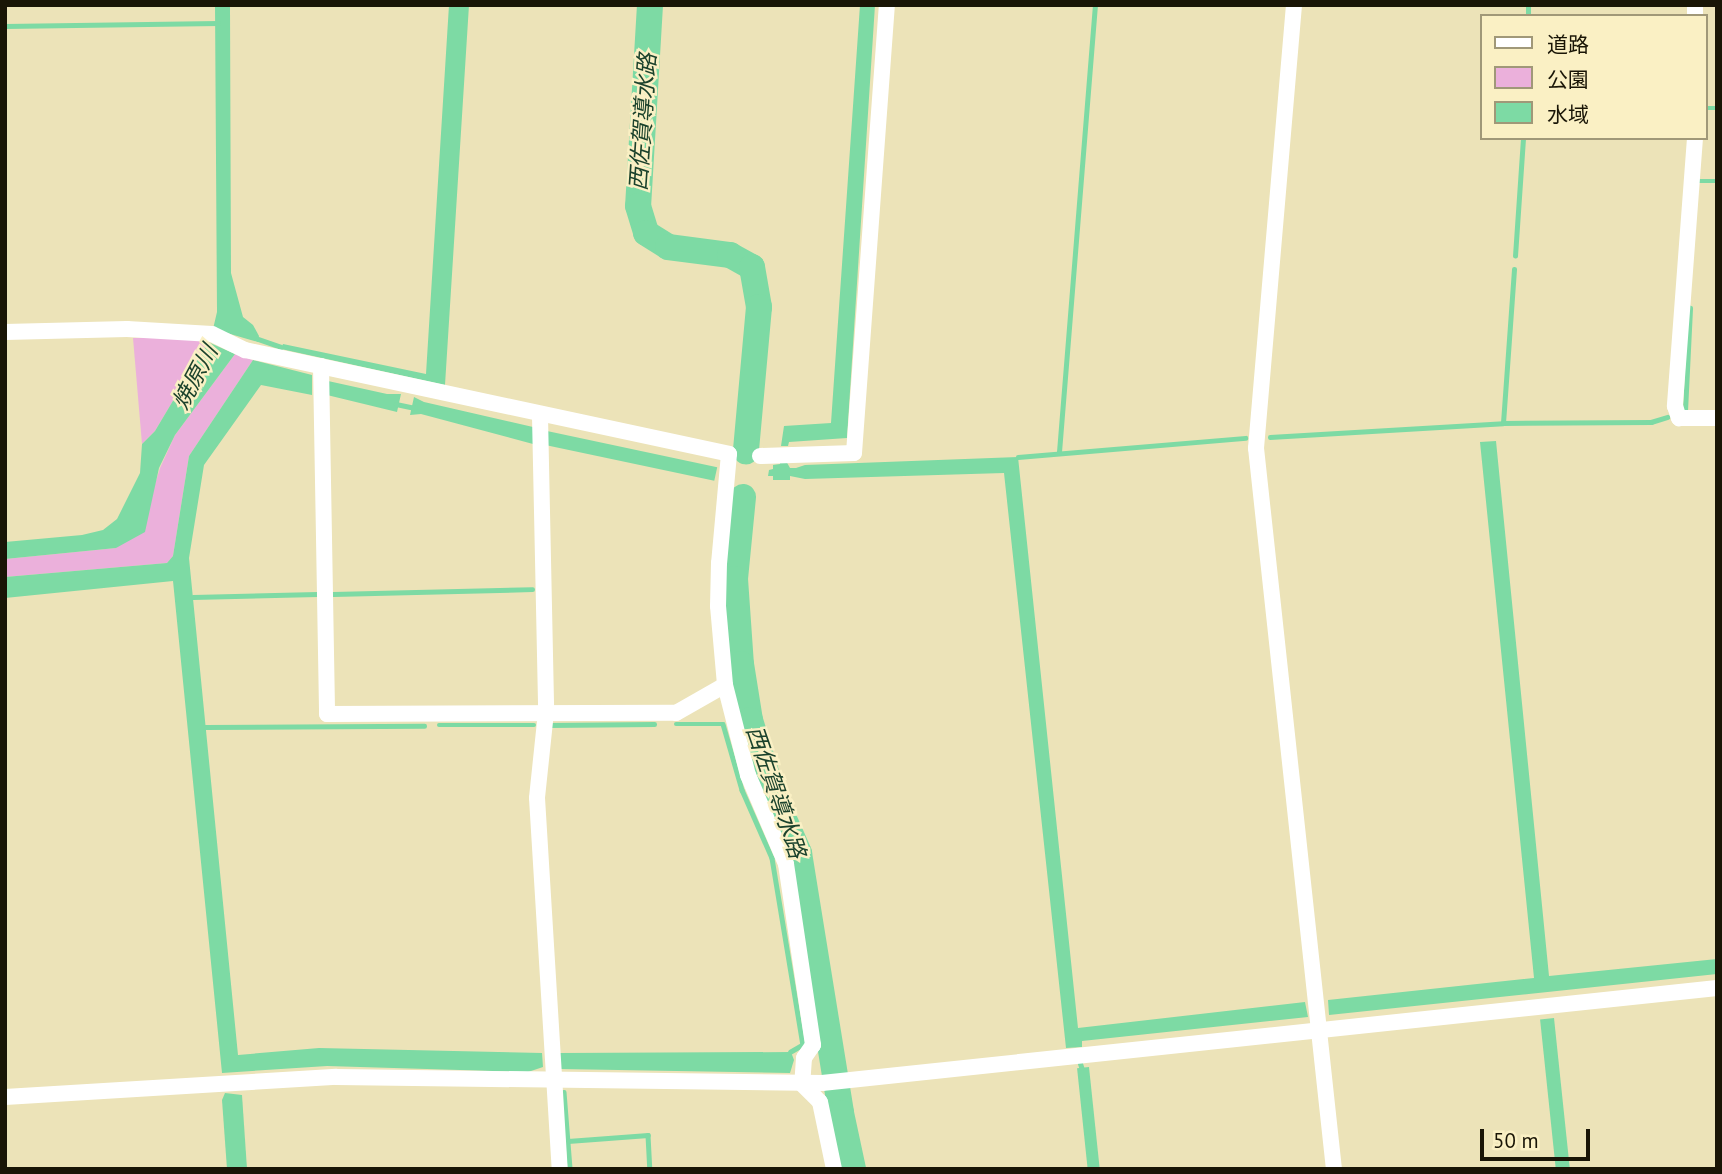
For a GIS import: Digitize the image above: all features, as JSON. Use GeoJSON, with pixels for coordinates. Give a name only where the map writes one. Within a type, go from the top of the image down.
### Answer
{"type":"FeatureCollection","features":[{"type":"Feature","properties":{"kind":"street"},"geometry":{"type":"LineString","coordinates":[[760,456],[854,453],[887,5]]}},
{"type":"Feature","properties":{"kind":"street"},"geometry":{"type":"LineString","coordinates":[[1294,5],[1256,448],[1334,1169]]}},
{"type":"Feature","properties":{"kind":"street"},"geometry":{"type":"LineString","coordinates":[[1695,140],[1675,406],[1679,418],[1717,418]]}},
{"type":"Feature","properties":{"kind":"street"},"geometry":{"type":"LineString","coordinates":[[5,332],[127,329],[217,337],[321,380],[541,429],[729,454],[719,563],[718,606],[725,684],[748,775],[786,863],[813,1045],[804,1058],[802,1084],[820,1102],[834,1169]]}},
{"type":"Feature","properties":{"kind":"street"},"geometry":{"type":"LineString","coordinates":[[321,380],[327,715],[676,713],[725,684]]}},
{"type":"Feature","properties":{"kind":"street"},"geometry":{"type":"LineString","coordinates":[[541,429],[546,712],[537,797],[551,1068],[560,1169]]}},
{"type":"Feature","properties":{"kind":"street"},"geometry":{"type":"LineString","coordinates":[[5,1097],[336,1077],[551,1068],[802,1084],[822,1083],[1717,988]]}},
{"type":"Feature","properties":{"kind":"green space"},"geometry":{"type":"Polygon","coordinates":[[[186,337],[208,342],[155,431],[142,444],[133,338],[186,337]]]}},
{"type":"Feature","properties":{"kind":"green space"},"geometry":{"type":"Polygon","coordinates":[[[235,354],[253,360],[189,456],[173,556],[167,563],[5,577],[5,559],[116,548],[151,497],[175,435],[235,354]]]}},
{"type":"Feature","properties":{"kind":"water"},"geometry":{"type":"Polygon","coordinates":[[[215,5],[230,5],[231,273],[243,317],[253,325],[259,336],[258,342],[213,329],[217,312],[215,5]]]}},
{"type":"Feature","properties":{"kind":"water"},"geometry":{"type":"Polygon","coordinates":[[[449,5],[469,5],[445,385],[281,349],[283,344],[426,374],[449,5]]]}},
{"type":"Feature","properties":{"kind":"water"},"geometry":{"type":"Polygon","coordinates":[[[860,5],[875,5],[847,438],[789,442],[788,446],[781,446],[784,426],[831,423],[860,5]]]}},
{"type":"Feature","properties":{"kind":"water","name":"焼原川"},"geometry":{"type":"Polygon","coordinates":[[[208,342],[235,354],[175,435],[159,468],[145,532],[116,548],[5,559],[5,542],[82,535],[103,530],[117,519],[140,473],[142,444],[155,431],[208,342]]]}},
{"type":"Feature","properties":{"kind":"water"},"geometry":{"type":"Polygon","coordinates":[[[253,360],[312,375],[312,395],[261,385],[204,465],[189,558],[238,1055],[319,1048],[542,1053],[543,1067],[528,1072],[327,1066],[222,1073],[173,581],[5,598],[5,577],[167,563],[173,556],[189,456],[253,360]]]}},
{"type":"Feature","properties":{"kind":"water"},"geometry":{"type":"Polygon","coordinates":[[[328,381],[387,394],[401,394],[397,412],[327,395],[328,381]]]}},
{"type":"Feature","properties":{"kind":"water"},"geometry":{"type":"Polygon","coordinates":[[[414,397],[424,402],[533,427],[533,444],[421,414],[410,415],[414,397]]]}},
{"type":"Feature","properties":{"kind":"water"},"geometry":{"type":"Polygon","coordinates":[[[547,431],[717,467],[714,481],[544,445],[547,431]]]}},
{"type":"Feature","properties":{"kind":"water"},"geometry":{"type":"Polygon","coordinates":[[[1496,441],[1549,976],[1717,959],[1717,974],[1329,1015],[1328,1000],[1534,978],[1480,442],[1496,441]]]}},
{"type":"Feature","properties":{"kind":"water"},"geometry":{"type":"Polygon","coordinates":[[[1018,457],[1078,1028],[1305,1002],[1308,1017],[1082,1041],[1082,1047],[1066,1048],[1004,473],[805,479],[790,476],[790,480],[773,480],[773,476],[768,476],[773,465],[780,464],[780,459],[785,459],[790,468],[796,468],[805,465],[1018,457]]]}},
{"type":"Feature","properties":{"kind":"water"},"geometry":{"type":"Polygon","coordinates":[[[1554,1018],[1570,1169],[1556,1169],[1540,1019],[1554,1018]]]}},
{"type":"Feature","properties":{"kind":"water"},"geometry":{"type":"Polygon","coordinates":[[[791,1052],[794,1060],[790,1073],[560,1069],[560,1053],[791,1052]]]}},
{"type":"Feature","properties":{"kind":"water"},"geometry":{"type":"Polygon","coordinates":[[[1089,1067],[1100,1169],[1088,1169],[1077,1068],[1089,1067]]]}},
{"type":"Feature","properties":{"kind":"water"},"geometry":{"type":"Polygon","coordinates":[[[225,1093],[242,1095],[247,1169],[227,1169],[222,1100],[225,1093]]]}},
{"type":"Feature","properties":{"kind":"waterway","name":"西佐賀導水路"},"geometry":{"type":"LineString","coordinates":[[650,5],[638,206],[646,233],[668,247],[730,255],[752,267],[759,307],[746,451]]}},
{"type":"Feature","properties":{"kind":"waterway"},"geometry":{"type":"LineString","coordinates":[[1059,452],[1095,5]]}},
{"type":"Feature","properties":{"kind":"waterway"},"geometry":{"type":"LineString","coordinates":[[1528,5],[1528,14]]}},
{"type":"Feature","properties":{"kind":"waterway"},"geometry":{"type":"LineString","coordinates":[[5,26],[218,23]]}},
{"type":"Feature","properties":{"kind":"waterway"},"geometry":{"type":"LineString","coordinates":[[1708,108],[1717,108]]}},
{"type":"Feature","properties":{"kind":"waterway"},"geometry":{"type":"LineString","coordinates":[[1515,256],[1523,140]]}},
{"type":"Feature","properties":{"kind":"waterway"},"geometry":{"type":"LineString","coordinates":[[1697,181],[1717,181]]}},
{"type":"Feature","properties":{"kind":"waterway"},"geometry":{"type":"LineString","coordinates":[[1503,423],[1514,269]]}},
{"type":"Feature","properties":{"kind":"waterway"},"geometry":{"type":"LineString","coordinates":[[1685,411],[1690,308]]}},
{"type":"Feature","properties":{"kind":"waterway"},"geometry":{"type":"LineString","coordinates":[[258,339],[281,347]]}},
{"type":"Feature","properties":{"kind":"waterway"},"geometry":{"type":"LineString","coordinates":[[396,404],[415,408]]}},
{"type":"Feature","properties":{"kind":"waterway"},"geometry":{"type":"LineString","coordinates":[[1270,437],[1503,423],[1651,422],[1667,417]]}},
{"type":"Feature","properties":{"kind":"waterway"},"geometry":{"type":"LineString","coordinates":[[1018,457],[1245,438]]}},
{"type":"Feature","properties":{"kind":"waterway","name":"西佐賀導水路"},"geometry":{"type":"LineString","coordinates":[[743,497],[735,579],[741,664],[750,720],[772,792],[799,853],[841,1113],[853,1169]]}},
{"type":"Feature","properties":{"kind":"waterway"},"geometry":{"type":"LineString","coordinates":[[333,594],[532,589]]}},
{"type":"Feature","properties":{"kind":"waterway"},"geometry":{"type":"LineString","coordinates":[[193,597],[317,594]]}},
{"type":"Feature","properties":{"kind":"waterway"},"geometry":{"type":"LineString","coordinates":[[549,725],[654,724]]}},
{"type":"Feature","properties":{"kind":"waterway"},"geometry":{"type":"LineString","coordinates":[[676,724],[723,724],[742,790],[772,858],[803,1045],[791,1052]]}},
{"type":"Feature","properties":{"kind":"waterway"},"geometry":{"type":"LineString","coordinates":[[439,725],[534,725]]}},
{"type":"Feature","properties":{"kind":"waterway"},"geometry":{"type":"LineString","coordinates":[[205,727],[424,726]]}},
{"type":"Feature","properties":{"kind":"waterway"},"geometry":{"type":"LineString","coordinates":[[1079,1059],[1082,1068]]}},
{"type":"Feature","properties":{"kind":"waterway"},"geometry":{"type":"LineString","coordinates":[[564,1092],[570,1169]]}},
{"type":"Feature","properties":{"kind":"waterway"},"geometry":{"type":"LineString","coordinates":[[568,1141],[648,1135],[650,1169]]}}]}
